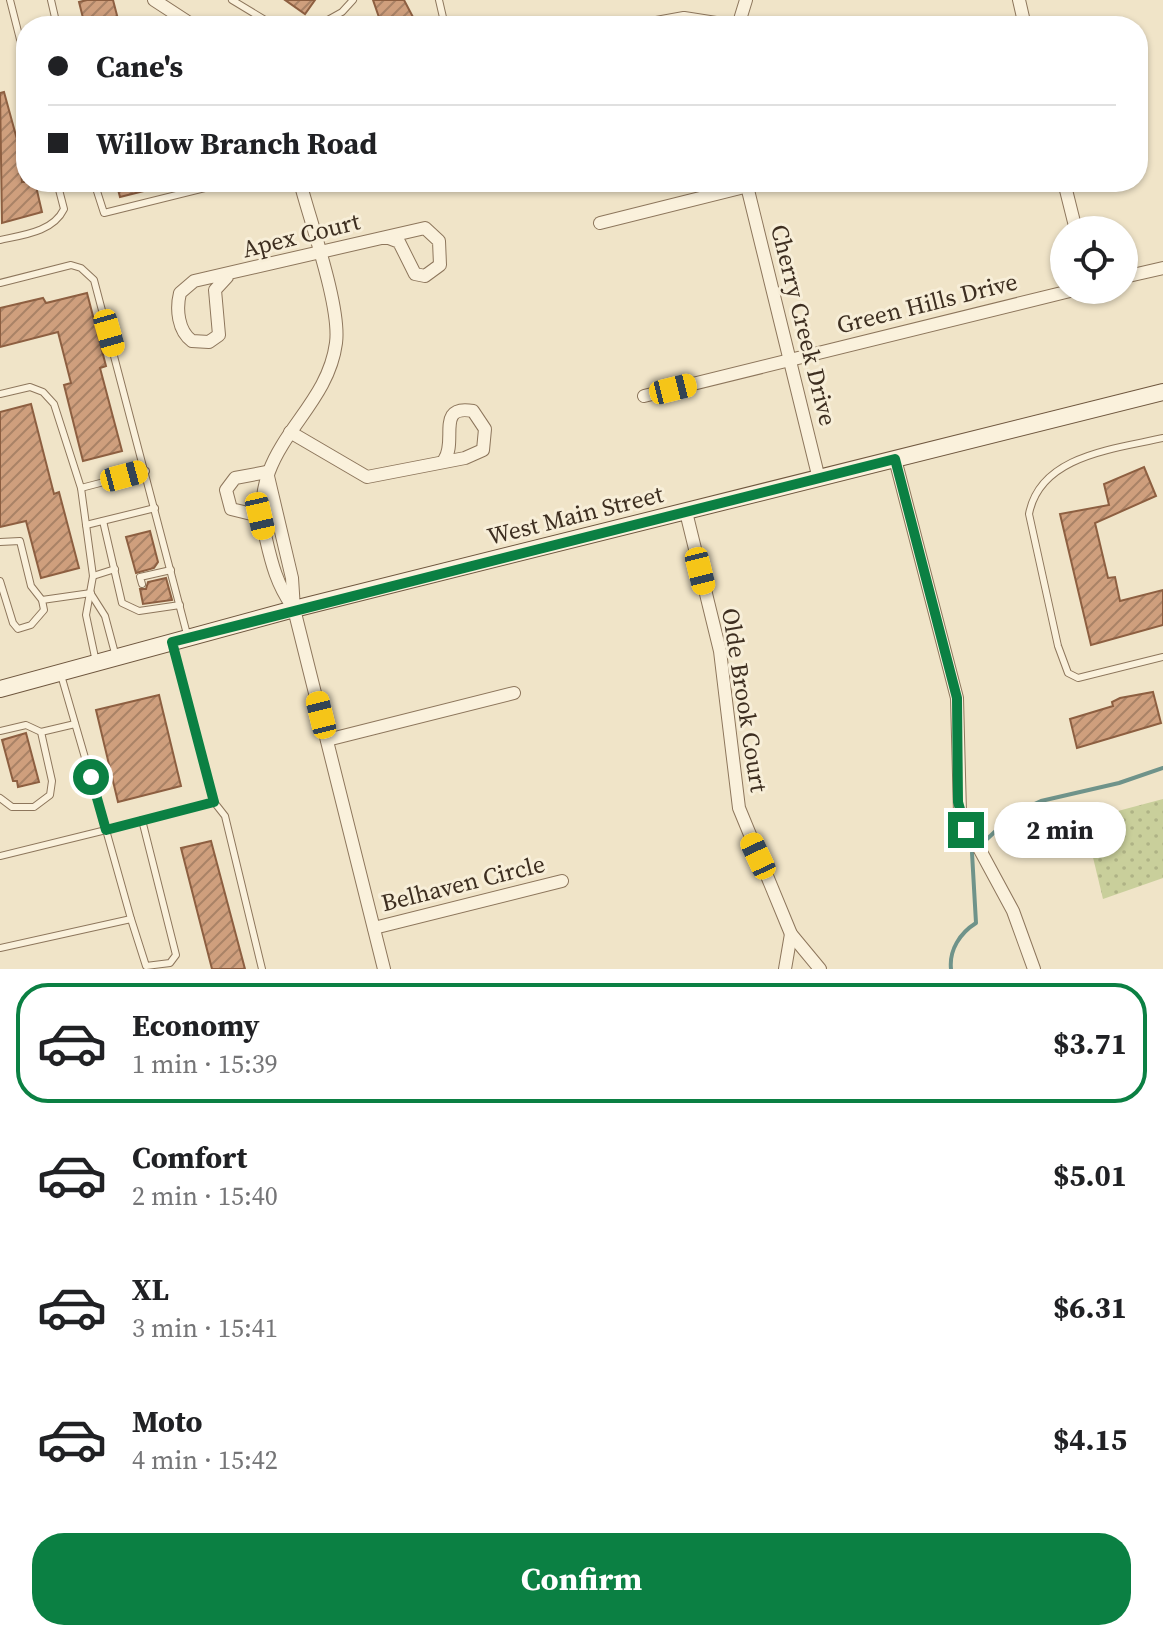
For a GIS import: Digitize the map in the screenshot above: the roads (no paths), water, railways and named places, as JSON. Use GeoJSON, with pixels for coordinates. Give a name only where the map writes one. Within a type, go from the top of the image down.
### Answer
{"type":"FeatureCollection","features":[{"type":"Feature","properties":{"kind":"main road","name":"West Main Street"},"geometry":{"type":"LineString","coordinates":[[0,689],[294,609],[1163,392]]}},
{"type":"Feature","properties":{"kind":"street"},"geometry":{"type":"LineString","coordinates":[[154,0],[179,16]]}},
{"type":"Feature","properties":{"kind":"street"},"geometry":{"type":"LineString","coordinates":[[294,609],[276,583],[260,516],[267,472],[334,355],[336,328],[302,192]]}},
{"type":"Feature","properties":{"kind":"street"},"geometry":{"type":"LineString","coordinates":[[600,223],[716,192]]}},
{"type":"Feature","properties":{"kind":"street","name":"Cherry Creek Drive"},"geometry":{"type":"LineString","coordinates":[[748,192],[819,479]]}},
{"type":"Feature","properties":{"kind":"street"},"geometry":{"type":"LineString","coordinates":[[1066,192],[1072,216]]}},
{"type":"Feature","properties":{"kind":"street","name":"Apex Court"},"geometry":{"type":"LineString","coordinates":[[227,277],[215,290],[219,335],[209,342],[192,341],[182,327],[180,293],[194,281],[227,277],[386,237],[425,228],[439,241],[440,265],[425,276],[415,274],[399,242],[386,237]]}},
{"type":"Feature","properties":{"kind":"street"},"geometry":{"type":"LineString","coordinates":[[1138,274],[1163,268]]}},
{"type":"Feature","properties":{"kind":"street","name":"Green Hills Drive"},"geometry":{"type":"LineString","coordinates":[[644,396],[1050,296]]}},
{"type":"Feature","properties":{"kind":"street"},"geometry":{"type":"LineString","coordinates":[[290,432],[367,477],[465,458],[483,450],[485,429],[473,411],[461,410],[450,416],[451,448],[444,460]]}},
{"type":"Feature","properties":{"kind":"street"},"geometry":{"type":"LineString","coordinates":[[895,459],[957,698],[958,802],[966,830],[1024,934],[1034,969]]}},
{"type":"Feature","properties":{"kind":"street"},"geometry":{"type":"LineString","coordinates":[[260,516],[231,509],[226,490],[235,478],[267,472]]}},
{"type":"Feature","properties":{"kind":"street"},"geometry":{"type":"LineString","coordinates":[[267,472],[292,578],[294,609],[384,969]]}},
{"type":"Feature","properties":{"kind":"street","name":"Olde Brook Court"},"geometry":{"type":"LineString","coordinates":[[686,512],[720,651],[739,808],[791,934],[820,969]]}},
{"type":"Feature","properties":{"kind":"street"},"geometry":{"type":"LineString","coordinates":[[327,740],[514,693]]}},
{"type":"Feature","properties":{"kind":"street","name":"Belhaven Circle"},"geometry":{"type":"LineString","coordinates":[[374,928],[562,881]]}},
{"type":"Feature","properties":{"kind":"street"},"geometry":{"type":"LineString","coordinates":[[785,969],[791,934]]}},
{"type":"Feature","properties":{"kind":"lane"},"geometry":{"type":"LineString","coordinates":[[10,0],[16,24]]}},
{"type":"Feature","properties":{"kind":"lane"},"geometry":{"type":"LineString","coordinates":[[232,0],[258,16]]}},
{"type":"Feature","properties":{"kind":"lane"},"geometry":{"type":"LineString","coordinates":[[335,16],[353,0]]}},
{"type":"Feature","properties":{"kind":"lane"},"geometry":{"type":"LineString","coordinates":[[0,240],[39,231],[59,220],[64,209],[60,192]]}},
{"type":"Feature","properties":{"kind":"lane"},"geometry":{"type":"LineString","coordinates":[[97,192],[104,213],[189,192]]}},
{"type":"Feature","properties":{"kind":"lane"},"geometry":{"type":"LineString","coordinates":[[0,283],[71,265],[81,268],[94,280],[180,605],[180,640],[214,802],[225,816],[262,969]]}},
{"type":"Feature","properties":{"kind":"lane"},"geometry":{"type":"LineString","coordinates":[[0,394],[30,387],[43,392],[54,404],[81,488],[93,576],[86,615],[96,662]]}},
{"type":"Feature","properties":{"kind":"lane"},"geometry":{"type":"LineString","coordinates":[[1163,438],[1084,457],[1060,468],[1043,482],[1032,498],[1029,514],[1058,646],[1068,673],[1078,678],[1163,657]]}},
{"type":"Feature","properties":{"kind":"lane"},"geometry":{"type":"LineString","coordinates":[[81,488],[146,471]]}},
{"type":"Feature","properties":{"kind":"lane"},"geometry":{"type":"LineString","coordinates":[[86,525],[155,508]]}},
{"type":"Feature","properties":{"kind":"lane"},"geometry":{"type":"LineString","coordinates":[[103,521],[122,603],[139,611],[162,605],[180,605]]}},
{"type":"Feature","properties":{"kind":"lane"},"geometry":{"type":"LineString","coordinates":[[0,542],[20,541],[31,586],[42,600],[44,610],[31,625],[18,629],[0,581]]}},
{"type":"Feature","properties":{"kind":"lane"},"geometry":{"type":"LineString","coordinates":[[93,576],[115,569]]}},
{"type":"Feature","properties":{"kind":"lane"},"geometry":{"type":"LineString","coordinates":[[142,584],[140,577],[155,577],[171,570]]}},
{"type":"Feature","properties":{"kind":"lane"},"geometry":{"type":"LineString","coordinates":[[42,600],[91,593]]}},
{"type":"Feature","properties":{"kind":"lane"},"geometry":{"type":"LineString","coordinates":[[91,593],[105,616],[116,657]]}},
{"type":"Feature","properties":{"kind":"lane"},"geometry":{"type":"LineString","coordinates":[[60,672],[146,966],[170,963],[176,955],[142,820]]}},
{"type":"Feature","properties":{"kind":"lane"},"geometry":{"type":"LineString","coordinates":[[0,731],[29,725],[41,732],[75,724]]}},
{"type":"Feature","properties":{"kind":"lane"},"geometry":{"type":"LineString","coordinates":[[0,798],[12,807],[25,809],[50,795],[52,781],[41,732]]}},
{"type":"Feature","properties":{"kind":"lane"},"geometry":{"type":"LineString","coordinates":[[0,856],[214,802]]}},
{"type":"Feature","properties":{"kind":"lane"},"geometry":{"type":"LineString","coordinates":[[0,948],[131,919]]}},
{"type":"Feature","properties":{"kind":"waterway"},"geometry":{"type":"LineString","coordinates":[[951,969],[957,943],[976,923],[972,853],[1015,813],[1041,801],[1119,783],[1163,768]]}}]}
